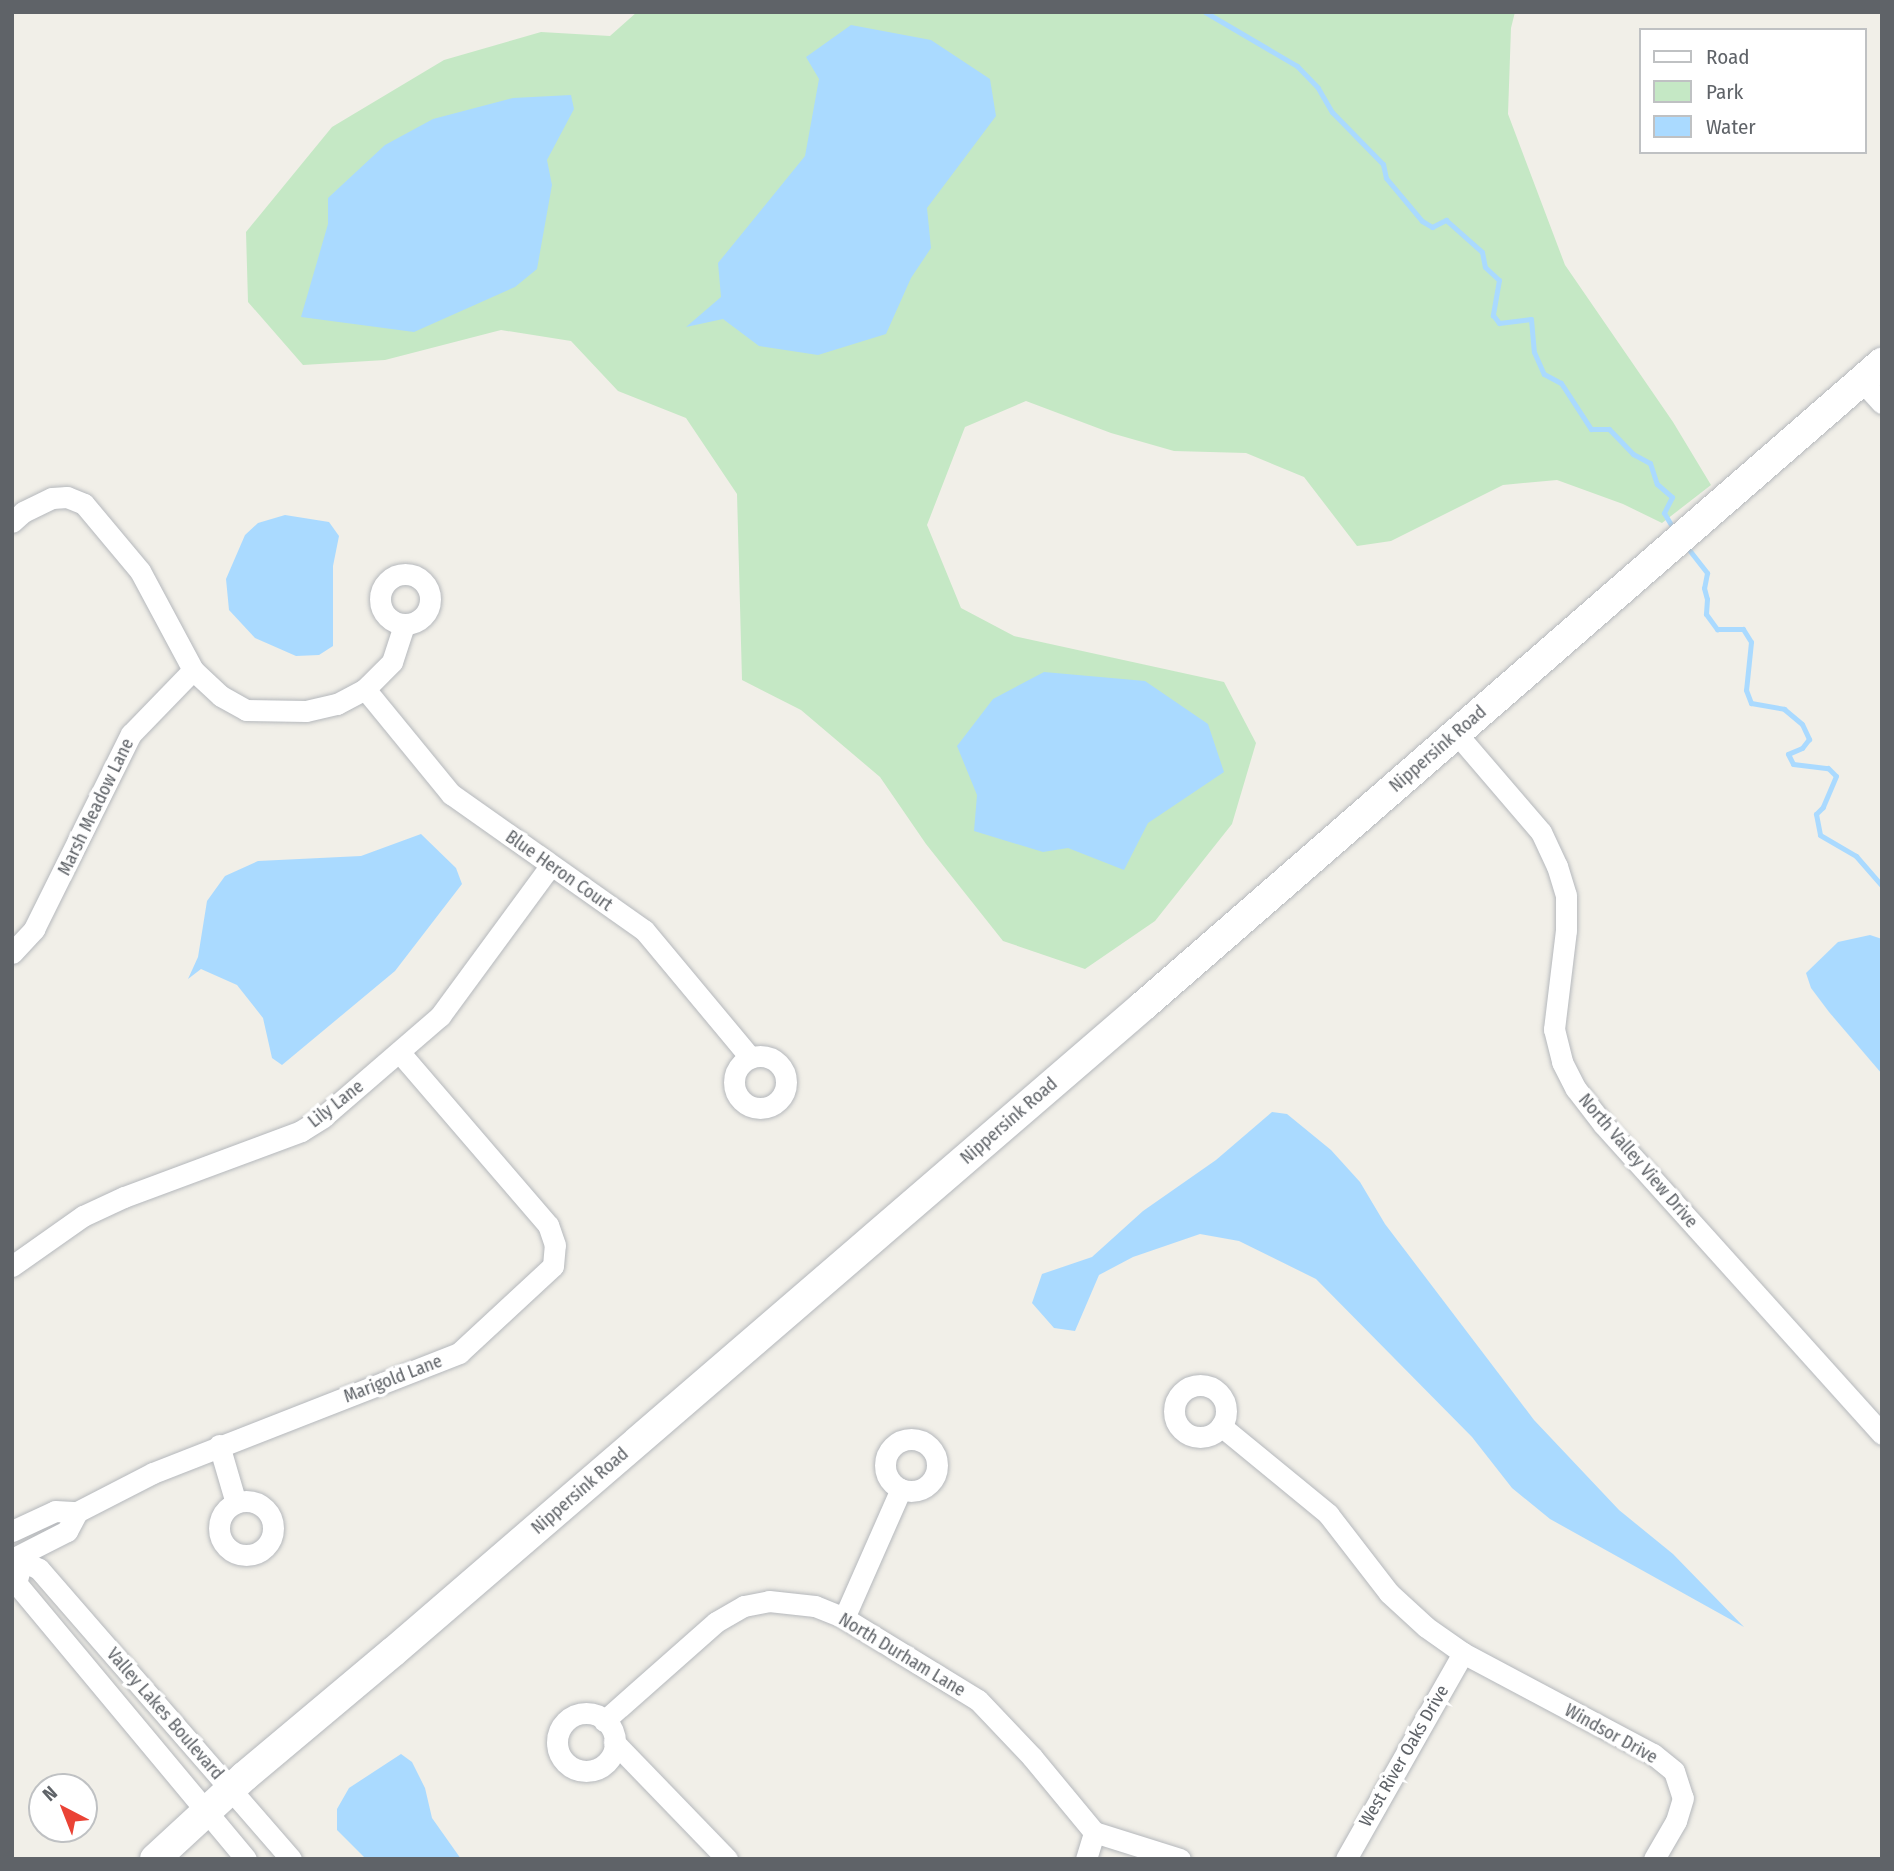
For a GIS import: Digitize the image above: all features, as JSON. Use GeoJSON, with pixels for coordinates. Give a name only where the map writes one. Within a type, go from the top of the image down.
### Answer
{"type":"FeatureCollection","features":[{"type":"Feature","properties":{"kind":"street"},"geometry":{"type":"LineString","coordinates":[[1872,372],[1882,403]]}},
{"type":"Feature","properties":{"kind":"street","name":"Nippersink Road"},"geometry":{"type":"LineString","coordinates":[[155,1859],[231,1789],[414,1634],[1872,372]]}},
{"type":"Feature","properties":{"kind":"street"},"geometry":{"type":"LineString","coordinates":[[12,522],[23,512],[52,498],[67,496],[84,504],[140,571],[193,670],[220,696],[246,709],[306,711],[337,704],[365,689],[392,663],[404,625]]}},
{"type":"Feature","properties":{"kind":"street","name":"Marsh Meadow Lane"},"geometry":{"type":"LineString","coordinates":[[12,953],[34,929],[131,734],[193,670]]}},
{"type":"Feature","properties":{"kind":"street","name":"Blue Heron Court"},"geometry":{"type":"LineString","coordinates":[[365,689],[451,793],[550,866],[644,930],[750,1058]]}},
{"type":"Feature","properties":{"kind":"street","name":"North Valley View Drive"},"geometry":{"type":"LineString","coordinates":[[1456,733],[1541,832],[1557,866],[1566,895],[1566,930],[1554,1028],[1562,1062],[1576,1090],[1603,1124],[1882,1434]]}},
{"type":"Feature","properties":{"kind":"street","name":"Lily Lane"},"geometry":{"type":"LineString","coordinates":[[12,1265],[83,1216],[124,1197],[301,1131],[400,1054],[440,1016],[550,866]]}},
{"type":"Feature","properties":{"kind":"street","name":"Marigold Lane"},"geometry":{"type":"LineString","coordinates":[[21,1558],[67,1531],[77,1512],[153,1473],[458,1353],[553,1266],[555,1245],[548,1225],[400,1054]]}},
{"type":"Feature","properties":{"kind":"street","name":"Windsor Drive"},"geometry":{"type":"LineString","coordinates":[[1221,1426],[1328,1514],[1389,1593],[1426,1627],[1463,1653],[1653,1754],[1674,1772],[1683,1798],[1676,1821],[1654,1859]]}},
{"type":"Feature","properties":{"kind":"street"},"geometry":{"type":"LineString","coordinates":[[219,1445],[236,1503]]}},
{"type":"Feature","properties":{"kind":"street"},"geometry":{"type":"LineString","coordinates":[[844,1618],[901,1489]]}},
{"type":"Feature","properties":{"kind":"street"},"geometry":{"type":"LineString","coordinates":[[12,1531],[55,1511],[77,1512]]}},
{"type":"Feature","properties":{"kind":"street","name":"Valley Lakes Boulevard"},"geometry":{"type":"LineString","coordinates":[[21,1558],[291,1859]]}},
{"type":"Feature","properties":{"kind":"street","name":"Valley Lakes Boulevard"},"geometry":{"type":"LineString","coordinates":[[21,1558],[16,1583],[246,1859]]}},
{"type":"Feature","properties":{"kind":"street","name":"North Durham Lane"},"geometry":{"type":"LineString","coordinates":[[604,1721],[716,1622],[744,1606],[768,1601],[790,1601],[815,1606],[844,1618],[978,1700],[1032,1757],[1094,1832]]}},
{"type":"Feature","properties":{"kind":"street","name":"West River Oaks Drive"},"geometry":{"type":"LineString","coordinates":[[1346,1859],[1463,1653]]}},
{"type":"Feature","properties":{"kind":"street"},"geometry":{"type":"LineString","coordinates":[[581,1714],[591,1714],[604,1721],[613,1733],[614,1742],[609,1759],[594,1770],[576,1769],[562,1758],[557,1741],[564,1723],[581,1714]]}},
{"type":"Feature","properties":{"kind":"street"},"geometry":{"type":"LineString","coordinates":[[614,1742],[727,1859]]}},
{"type":"Feature","properties":{"kind":"street"},"geometry":{"type":"LineString","coordinates":[[1086,1859],[1094,1832],[1180,1859]]}},
{"type":"Feature","properties":{"kind":"green space"},"geometry":{"type":"Polygon","coordinates":[[[637,12],[1515,12],[1511,28],[1508,114],[1565,265],[1673,422],[1711,485],[1662,523],[1623,504],[1557,480],[1503,485],[1391,541],[1357,546],[1304,477],[1246,453],[1174,451],[1111,433],[1026,401],[965,427],[927,525],[961,608],[1014,636],[1224,682],[1256,743],[1232,824],[1155,921],[1085,969],[1003,941],[926,844],[880,777],[801,710],[742,680],[737,494],[686,418],[618,391],[571,341],[501,330],[385,360],[303,365],[248,302],[246,232],[332,127],[444,60],[541,32],[610,36],[637,12]]]}},
{"type":"Feature","properties":{"kind":"water"},"geometry":{"type":"Polygon","coordinates":[[[851,25],[931,40],[990,79],[996,116],[927,208],[931,248],[911,278],[886,334],[818,355],[759,346],[723,319],[686,327],[721,297],[718,263],[805,156],[819,79],[806,57],[851,25]]]}},
{"type":"Feature","properties":{"kind":"water"},"geometry":{"type":"Polygon","coordinates":[[[571,95],[574,109],[547,160],[552,185],[537,269],[515,287],[414,332],[301,317],[328,224],[328,198],[385,145],[433,119],[513,98],[571,95]]]}},
{"type":"Feature","properties":{"kind":"water"},"geometry":{"type":"Polygon","coordinates":[[[285,515],[329,522],[339,536],[333,566],[333,646],[319,655],[296,656],[255,638],[229,610],[226,579],[245,535],[258,523],[285,515]]]}},
{"type":"Feature","properties":{"kind":"water"},"geometry":{"type":"Polygon","coordinates":[[[1044,672],[1145,681],[1208,724],[1224,772],[1148,823],[1124,870],[1068,848],[1043,852],[974,831],[977,795],[957,746],[993,699],[1044,672]]]}},
{"type":"Feature","properties":{"kind":"water"},"geometry":{"type":"Polygon","coordinates":[[[421,834],[456,868],[462,884],[395,971],[282,1065],[272,1058],[263,1018],[237,985],[201,969],[188,979],[198,957],[207,901],[225,876],[258,861],[361,856],[421,834]]]}},
{"type":"Feature","properties":{"kind":"water"},"geometry":{"type":"Polygon","coordinates":[[[1870,935],[1882,939],[1882,1074],[1829,1012],[1811,988],[1806,973],[1838,942],[1870,935]]]}},
{"type":"Feature","properties":{"kind":"water"},"geometry":{"type":"Polygon","coordinates":[[[1272,1112],[1287,1114],[1331,1150],[1360,1182],[1385,1224],[1534,1420],[1619,1510],[1673,1554],[1744,1627],[1550,1519],[1512,1488],[1472,1437],[1316,1279],[1239,1241],[1200,1234],[1133,1257],[1099,1275],[1075,1331],[1054,1328],[1032,1303],[1042,1274],[1092,1257],[1143,1211],[1216,1160],[1272,1112]]]}},
{"type":"Feature","properties":{"kind":"water"},"geometry":{"type":"Polygon","coordinates":[[[401,1754],[412,1762],[425,1788],[432,1818],[461,1859],[366,1859],[337,1830],[337,1809],[349,1788],[401,1754]]]}},
{"type":"Feature","properties":{"kind":"waterway"},"geometry":{"type":"LineString","coordinates":[[1205,12],[1297,66],[1318,88],[1332,112],[1383,164],[1386,178],[1422,221],[1432,227],[1446,220],[1482,252],[1485,267],[1499,280],[1493,315],[1499,323],[1531,319],[1534,352],[1544,374],[1561,383],[1591,429],[1609,429],[1633,454],[1650,463],[1657,484],[1672,497],[1664,513],[1673,528]]}},
{"type":"Feature","properties":{"kind":"waterway"},"geometry":{"type":"LineString","coordinates":[[1690,551],[1707,573],[1704,588],[1707,599],[1706,614],[1717,629],[1743,629],[1751,642],[1746,690],[1751,703],[1784,709],[1802,724],[1809,739],[1802,748],[1788,754],[1793,764],[1828,768],[1836,776],[1823,807],[1816,814],[1820,835],[1856,856],[1882,886]]}}]}
